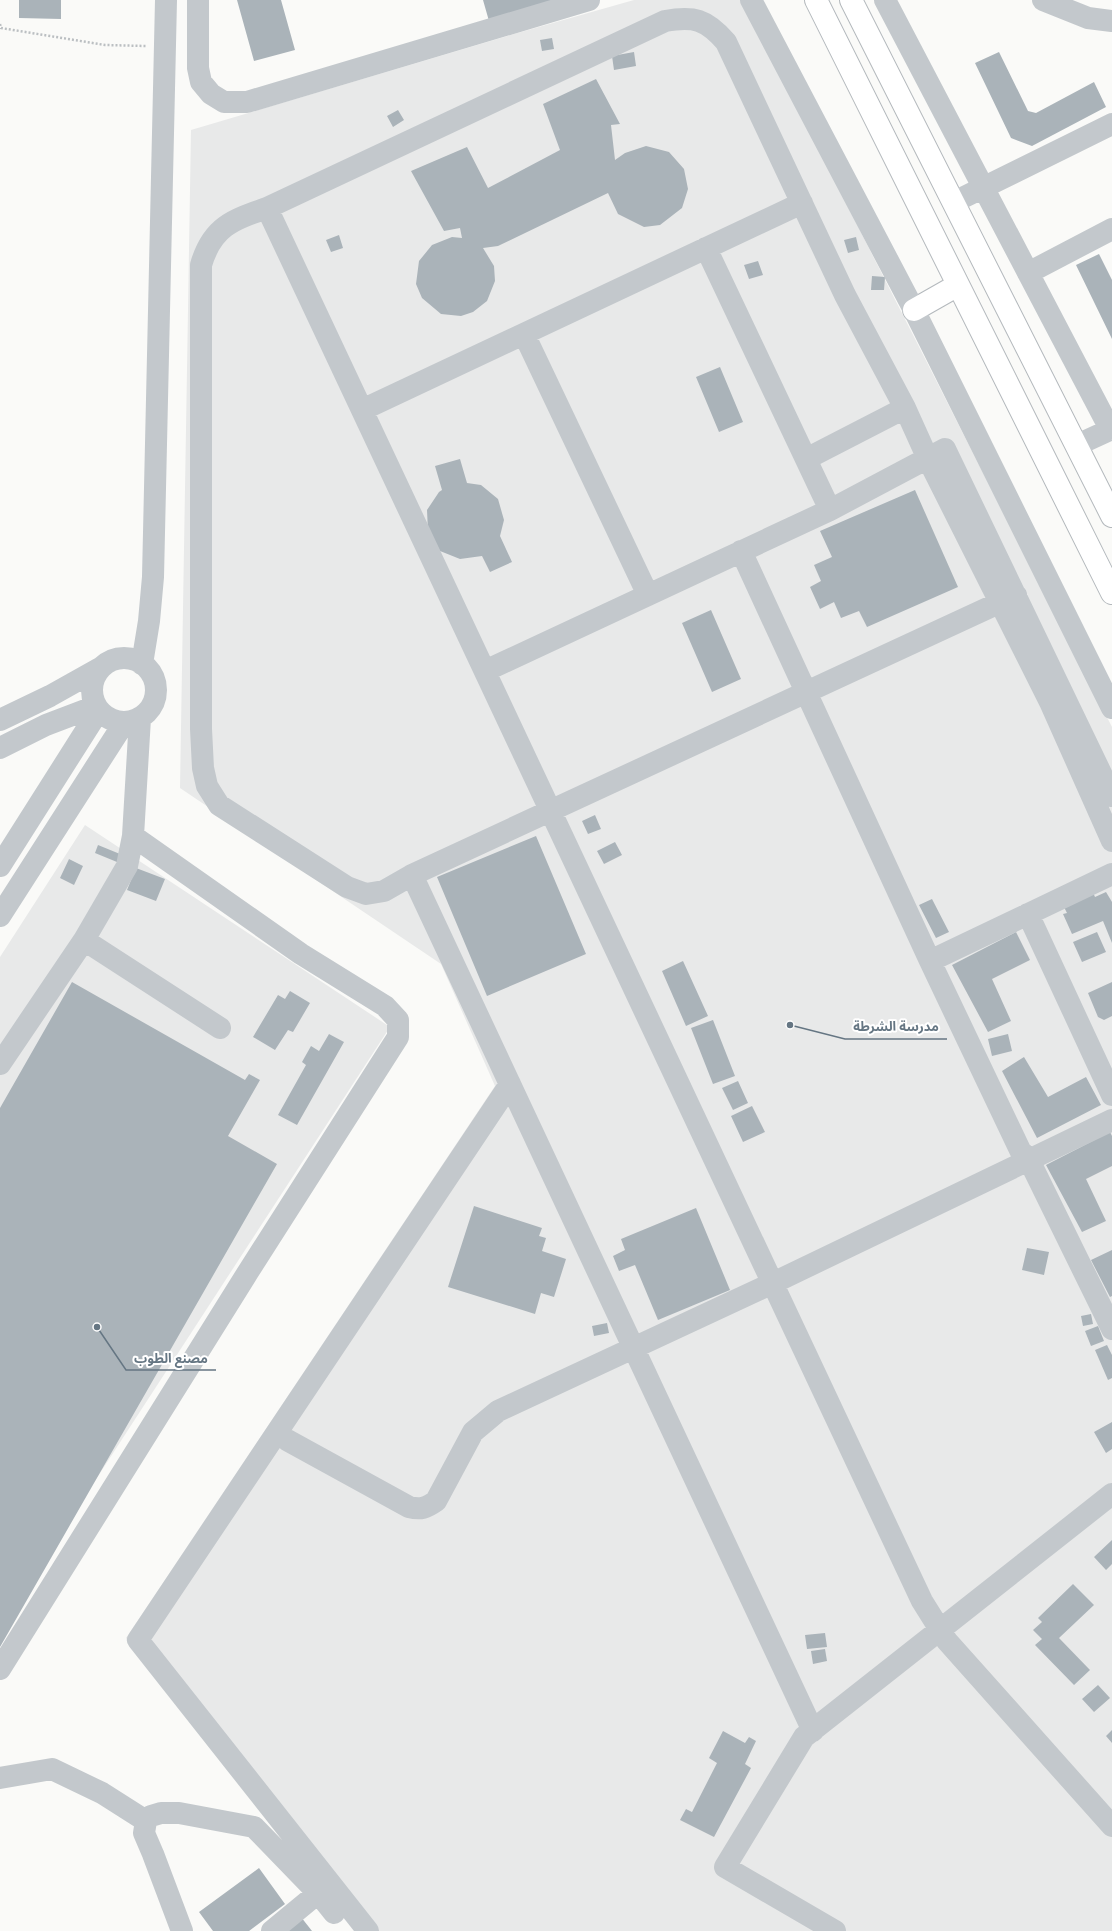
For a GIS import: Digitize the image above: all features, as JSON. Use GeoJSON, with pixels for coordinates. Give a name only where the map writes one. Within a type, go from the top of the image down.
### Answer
{"type":"FeatureCollection","features":[{"type":"Feature","properties":{"kind":"highway"},"geometry":{"type":"LineString","coordinates":[[816,0],[1112,593]]}},
{"type":"Feature","properties":{"kind":"highway"},"geometry":{"type":"LineString","coordinates":[[850,0],[954,202],[1112,516]]}},
{"type":"Feature","properties":{"kind":"highway"},"geometry":{"type":"LineString","coordinates":[[914,310],[958,285]]}},
{"type":"Feature","properties":{"kind":"street"},"geometry":{"type":"LineString","coordinates":[[142,664],[149,621],[153,577],[166,0]]}},
{"type":"Feature","properties":{"kind":"street"},"geometry":{"type":"LineString","coordinates":[[198,0],[198,68],[201,82],[211,94],[224,102],[247,102],[589,0]]}},
{"type":"Feature","properties":{"kind":"street"},"geometry":{"type":"LineString","coordinates":[[751,0],[914,310],[1112,708]]}},
{"type":"Feature","properties":{"kind":"street"},"geometry":{"type":"LineString","coordinates":[[885,0],[1111,429],[1077,445]]}},
{"type":"Feature","properties":{"kind":"street"},"geometry":{"type":"LineString","coordinates":[[1043,0],[1088,18],[1112,21]]}},
{"type":"Feature","properties":{"kind":"street"},"geometry":{"type":"LineString","coordinates":[[1008,599],[412,875],[384,891],[366,894],[347,887],[219,805],[207,786],[203,768],[201,729],[201,265],[205,250],[212,237],[235,219],[267,208],[665,21],[685,17],[706,23],[726,42],[845,294],[905,408],[928,459],[1008,599],[1112,796]]}},
{"type":"Feature","properties":{"kind":"street"},"geometry":{"type":"LineString","coordinates":[[954,202],[1112,124]]}},
{"type":"Feature","properties":{"kind":"street"},"geometry":{"type":"LineString","coordinates":[[362,410],[802,203]]}},
{"type":"Feature","properties":{"kind":"street"},"geometry":{"type":"LineString","coordinates":[[267,208],[922,1601],[946,1641],[1112,1826]]}},
{"type":"Feature","properties":{"kind":"street"},"geometry":{"type":"LineString","coordinates":[[1028,273],[1112,229]]}},
{"type":"Feature","properties":{"kind":"street"},"geometry":{"type":"LineString","coordinates":[[706,248],[830,510]]}},
{"type":"Feature","properties":{"kind":"street"},"geometry":{"type":"LineString","coordinates":[[524,334],[648,595]]}},
{"type":"Feature","properties":{"kind":"street"},"geometry":{"type":"LineString","coordinates":[[806,459],[905,408]]}},
{"type":"Feature","properties":{"kind":"street"},"geometry":{"type":"LineString","coordinates":[[485,671],[830,510],[928,459]]}},
{"type":"Feature","properties":{"kind":"street"},"geometry":{"type":"LineString","coordinates":[[741,551],[930,961],[1020,1150],[1029,1160],[1112,1329]]}},
{"type":"Feature","properties":{"kind":"street"},"geometry":{"type":"LineString","coordinates":[[1008,599],[1050,702],[1112,841]]}},
{"type":"Feature","properties":{"kind":"street"},"geometry":{"type":"LineString","coordinates":[[0,720],[67,688],[119,658],[134,660],[142,664],[153,678],[156,687],[152,705],[147,712],[132,720],[0,916]]}},
{"type":"Feature","properties":{"kind":"street"},"geometry":{"type":"LineString","coordinates":[[100,668],[92,685],[92,694],[98,708],[105,717],[132,720]]}},
{"type":"Feature","properties":{"kind":"street"},"geometry":{"type":"LineString","coordinates":[[0,748],[46,725],[98,708]]}},
{"type":"Feature","properties":{"kind":"street"},"geometry":{"type":"LineString","coordinates":[[0,866],[98,708]]}},
{"type":"Feature","properties":{"kind":"street"},"geometry":{"type":"LineString","coordinates":[[0,1064],[84,940],[127,866],[133,836],[132,720]]}},
{"type":"Feature","properties":{"kind":"street"},"geometry":{"type":"LineString","coordinates":[[0,1669],[248,1272],[398,1037],[398,1020],[384,1006],[301,954],[133,836]]}},
{"type":"Feature","properties":{"kind":"street"},"geometry":{"type":"LineString","coordinates":[[930,961],[1112,874]]}},
{"type":"Feature","properties":{"kind":"street"},"geometry":{"type":"LineString","coordinates":[[412,875],[813,1731]]}},
{"type":"Feature","properties":{"kind":"street"},"geometry":{"type":"LineString","coordinates":[[1028,914],[1112,1094]]}},
{"type":"Feature","properties":{"kind":"street"},"geometry":{"type":"LineString","coordinates":[[84,940],[220,1028]]}},
{"type":"Feature","properties":{"kind":"street"},"geometry":{"type":"LineString","coordinates":[[368,1931],[138,1640],[510,1084]]}},
{"type":"Feature","properties":{"kind":"street"},"geometry":{"type":"LineString","coordinates":[[287,1440],[409,1507],[419,1510],[428,1507],[436,1501],[473,1432],[498,1411],[525,1397],[773,1283],[1112,1120]]}},
{"type":"Feature","properties":{"kind":"street"},"geometry":{"type":"LineString","coordinates":[[835,1931],[725,1867],[804,1737],[1112,1494]]}},
{"type":"Feature","properties":{"kind":"street"},"geometry":{"type":"LineString","coordinates":[[0,1778],[52,1769],[102,1793],[146,1821]]}},
{"type":"Feature","properties":{"kind":"street"},"geometry":{"type":"LineString","coordinates":[[182,1931],[144,1833],[146,1821],[151,1816],[161,1813],[179,1813],[254,1827],[318,1892],[349,1931]]}},
{"type":"Feature","properties":{"kind":"street"},"geometry":{"type":"LineString","coordinates":[[272,1931],[318,1892]]}},
{"type":"Feature","properties":{"kind":"path"},"geometry":{"type":"LineString","coordinates":[[0,24],[1,28],[105,44],[165,47]]}},
{"type":"Feature","properties":{"kind":"shaded area"},"geometry":{"type":"Polygon","coordinates":[[[634,0],[743,0],[1112,727],[1112,1931],[356,1931],[126,1638],[495,1086],[441,964],[180,788],[191,130],[634,0]]]}},
{"type":"Feature","properties":{"kind":"shaded area"},"geometry":{"type":"Polygon","coordinates":[[[85,825],[390,1027],[0,1627],[0,957],[85,825]]]}},
{"type":"Feature","properties":{"kind":"building"},"geometry":{"type":"Polygon","coordinates":[[[19,0],[61,0],[61,19],[19,18],[19,0]]]}},
{"type":"Feature","properties":{"kind":"building"},"geometry":{"type":"Polygon","coordinates":[[[237,0],[281,0],[295,50],[254,61],[237,0]]]}},
{"type":"Feature","properties":{"kind":"building"},"geometry":{"type":"Polygon","coordinates":[[[483,0],[558,0],[489,21],[483,0]]]}},
{"type":"Feature","properties":{"kind":"building"},"geometry":{"type":"Polygon","coordinates":[[[552,38],[554,49],[542,51],[540,40],[552,38]]]}},
{"type":"Feature","properties":{"kind":"building"},"geometry":{"type":"Polygon","coordinates":[[[634,52],[636,66],[614,70],[612,56],[634,52]]]}},
{"type":"Feature","properties":{"kind":"building"},"geometry":{"type":"Polygon","coordinates":[[[999,52],[1028,111],[1036,113],[1094,82],[1106,107],[1032,146],[1011,138],[975,63],[999,52]]]}},
{"type":"Feature","properties":{"kind":"building"},"geometry":{"type":"Polygon","coordinates":[[[596,79],[620,124],[611,125],[615,160],[625,153],[646,146],[669,152],[684,169],[688,189],[682,208],[660,225],[644,227],[618,214],[608,193],[498,246],[483,248],[494,266],[495,281],[487,301],[473,312],[461,316],[441,314],[422,298],[416,284],[419,261],[432,245],[452,237],[462,238],[460,228],[444,231],[411,171],[467,147],[488,188],[560,150],[543,104],[596,79]]]}},
{"type":"Feature","properties":{"kind":"building"},"geometry":{"type":"Polygon","coordinates":[[[398,110],[404,120],[393,127],[387,116],[398,110]]]}},
{"type":"Feature","properties":{"kind":"building"},"geometry":{"type":"Polygon","coordinates":[[[339,235],[343,248],[331,252],[326,240],[339,235]]]}},
{"type":"Feature","properties":{"kind":"building"},"geometry":{"type":"Polygon","coordinates":[[[856,237],[859,250],[848,253],[844,240],[856,237]]]}},
{"type":"Feature","properties":{"kind":"building"},"geometry":{"type":"Polygon","coordinates":[[[1099,254],[1112,280],[1112,339],[1076,265],[1099,254]]]}},
{"type":"Feature","properties":{"kind":"building"},"geometry":{"type":"Polygon","coordinates":[[[758,261],[763,275],[749,279],[744,265],[758,261]]]}},
{"type":"Feature","properties":{"kind":"building"},"geometry":{"type":"Polygon","coordinates":[[[872,276],[885,277],[884,290],[871,290],[872,276]]]}},
{"type":"Feature","properties":{"kind":"building"},"geometry":{"type":"Polygon","coordinates":[[[720,367],[743,422],[719,432],[696,377],[720,367]]]}},
{"type":"Feature","properties":{"kind":"building"},"geometry":{"type":"Polygon","coordinates":[[[460,459],[467,483],[481,485],[498,499],[504,520],[500,536],[512,562],[490,572],[482,556],[460,559],[440,551],[428,532],[427,510],[442,490],[435,466],[460,459]]]}},
{"type":"Feature","properties":{"kind":"building"},"geometry":{"type":"Polygon","coordinates":[[[915,490],[958,587],[867,627],[859,611],[841,618],[834,602],[820,609],[810,587],[821,581],[814,565],[832,557],[820,531],[915,490]]]}},
{"type":"Feature","properties":{"kind":"building"},"geometry":{"type":"Polygon","coordinates":[[[711,610],[741,679],[712,692],[682,623],[711,610]]]}},
{"type":"Feature","properties":{"kind":"building"},"geometry":{"type":"Polygon","coordinates":[[[595,815],[601,829],[588,834],[582,821],[595,815]]]}},
{"type":"Feature","properties":{"kind":"building"},"geometry":{"type":"Polygon","coordinates":[[[536,836],[586,954],[487,996],[437,877],[536,836]]]}},
{"type":"Feature","properties":{"kind":"building"},"geometry":{"type":"Polygon","coordinates":[[[615,842],[622,855],[604,864],[597,851],[615,842]]]}},
{"type":"Feature","properties":{"kind":"building"},"geometry":{"type":"Polygon","coordinates":[[[98,845],[120,854],[117,862],[95,853],[98,845]]]}},
{"type":"Feature","properties":{"kind":"building"},"geometry":{"type":"Polygon","coordinates":[[[69,859],[83,866],[74,885],[60,878],[69,859]]]}},
{"type":"Feature","properties":{"kind":"building"},"geometry":{"type":"Polygon","coordinates":[[[136,868],[165,879],[156,901],[127,890],[136,868]]]}},
{"type":"Feature","properties":{"kind":"building"},"geometry":{"type":"Polygon","coordinates":[[[1091,888],[1095,897],[1106,892],[1112,902],[1112,943],[1103,921],[1072,934],[1063,914],[1067,913],[1061,901],[1091,888]]]}},
{"type":"Feature","properties":{"kind":"building"},"geometry":{"type":"Polygon","coordinates":[[[932,899],[949,932],[936,938],[919,905],[932,899]]]}},
{"type":"Feature","properties":{"kind":"building"},"geometry":{"type":"Polygon","coordinates":[[[1016,932],[1030,960],[992,979],[1011,1021],[988,1032],[952,965],[1016,932]]]}},
{"type":"Feature","properties":{"kind":"building"},"geometry":{"type":"Polygon","coordinates":[[[1097,932],[1106,952],[1082,962],[1073,942],[1097,932]]]}},
{"type":"Feature","properties":{"kind":"building"},"geometry":{"type":"Polygon","coordinates":[[[683,961],[708,1016],[686,1026],[662,971],[683,961]]]}},
{"type":"Feature","properties":{"kind":"building"},"geometry":{"type":"Polygon","coordinates":[[[72,982],[245,1080],[249,1074],[260,1080],[228,1136],[277,1164],[0,1647],[0,1108],[72,982]]]}},
{"type":"Feature","properties":{"kind":"building"},"geometry":{"type":"Polygon","coordinates":[[[1112,982],[1112,1016],[1104,1020],[1098,1017],[1088,993],[1112,982]]]}},
{"type":"Feature","properties":{"kind":"building"},"geometry":{"type":"Polygon","coordinates":[[[290,991],[310,1003],[293,1032],[288,1030],[275,1050],[253,1037],[278,995],[285,999],[290,991]]]}},
{"type":"Feature","properties":{"kind":"building"},"geometry":{"type":"Polygon","coordinates":[[[713,1020],[735,1076],[713,1084],[691,1028],[713,1020]]]}},
{"type":"Feature","properties":{"kind":"building"},"geometry":{"type":"Polygon","coordinates":[[[329,1034],[344,1042],[297,1125],[278,1115],[306,1065],[302,1062],[311,1046],[319,1051],[329,1034]]]}},
{"type":"Feature","properties":{"kind":"building"},"geometry":{"type":"Polygon","coordinates":[[[1008,1034],[1012,1051],[992,1056],[988,1039],[1008,1034]]]}},
{"type":"Feature","properties":{"kind":"building"},"geometry":{"type":"Polygon","coordinates":[[[1024,1057],[1048,1097],[1086,1077],[1101,1105],[1037,1138],[1002,1071],[1024,1057]]]}},
{"type":"Feature","properties":{"kind":"building"},"geometry":{"type":"Polygon","coordinates":[[[738,1081],[748,1103],[733,1110],[722,1088],[738,1081]]]}},
{"type":"Feature","properties":{"kind":"building"},"geometry":{"type":"Polygon","coordinates":[[[752,1106],[765,1132],[743,1142],[731,1116],[752,1106]]]}},
{"type":"Feature","properties":{"kind":"building"},"geometry":{"type":"Polygon","coordinates":[[[1110,1132],[1112,1136],[1112,1166],[1086,1179],[1106,1221],[1082,1232],[1046,1165],[1110,1132]]]}},
{"type":"Feature","properties":{"kind":"building"},"geometry":{"type":"Polygon","coordinates":[[[474,1206],[542,1228],[539,1236],[546,1238],[542,1251],[566,1259],[554,1297],[541,1293],[535,1314],[448,1287],[474,1206]]]}},
{"type":"Feature","properties":{"kind":"building"},"geometry":{"type":"Polygon","coordinates":[[[696,1208],[730,1290],[658,1320],[635,1265],[619,1271],[613,1256],[625,1250],[621,1239],[696,1208]]]}},
{"type":"Feature","properties":{"kind":"building"},"geometry":{"type":"Polygon","coordinates":[[[1027,1248],[1049,1252],[1044,1275],[1022,1270],[1027,1248]]]}},
{"type":"Feature","properties":{"kind":"building"},"geometry":{"type":"Polygon","coordinates":[[[1112,1250],[1112,1296],[1110,1297],[1091,1260],[1112,1250]]]}},
{"type":"Feature","properties":{"kind":"building"},"geometry":{"type":"Polygon","coordinates":[[[1091,1314],[1093,1324],[1083,1326],[1081,1316],[1091,1314]]]}},
{"type":"Feature","properties":{"kind":"building"},"geometry":{"type":"Polygon","coordinates":[[[607,1323],[609,1333],[594,1336],[592,1326],[607,1323]]]}},
{"type":"Feature","properties":{"kind":"building"},"geometry":{"type":"Polygon","coordinates":[[[1098,1326],[1104,1341],[1091,1346],[1085,1331],[1098,1326]]]}},
{"type":"Feature","properties":{"kind":"building"},"geometry":{"type":"Polygon","coordinates":[[[1107,1345],[1112,1355],[1112,1378],[1108,1380],[1095,1350],[1107,1345]]]}},
{"type":"Feature","properties":{"kind":"building"},"geometry":{"type":"Polygon","coordinates":[[[1112,1422],[1112,1449],[1106,1453],[1094,1432],[1112,1422]]]}},
{"type":"Feature","properties":{"kind":"building"},"geometry":{"type":"Polygon","coordinates":[[[1112,1540],[1112,1564],[1106,1570],[1094,1557],[1112,1540]]]}},
{"type":"Feature","properties":{"kind":"building"},"geometry":{"type":"Polygon","coordinates":[[[1073,1584],[1094,1605],[1059,1638],[1090,1670],[1074,1685],[1035,1645],[1042,1639],[1033,1630],[1042,1622],[1038,1618],[1073,1584]]]}},
{"type":"Feature","properties":{"kind":"building"},"geometry":{"type":"Polygon","coordinates":[[[825,1633],[827,1647],[807,1649],[805,1635],[825,1633]]]}},
{"type":"Feature","properties":{"kind":"building"},"geometry":{"type":"Polygon","coordinates":[[[825,1649],[827,1661],[813,1664],[811,1651],[825,1649]]]}},
{"type":"Feature","properties":{"kind":"building"},"geometry":{"type":"Polygon","coordinates":[[[1098,1685],[1110,1698],[1094,1712],[1082,1699],[1098,1685]]]}},
{"type":"Feature","properties":{"kind":"building"},"geometry":{"type":"Polygon","coordinates":[[[1112,1730],[1112,1743],[1106,1736],[1112,1730]]]}},
{"type":"Feature","properties":{"kind":"building"},"geometry":{"type":"Polygon","coordinates":[[[723,1731],[745,1743],[749,1737],[756,1741],[745,1764],[751,1768],[714,1837],[680,1820],[686,1809],[692,1812],[717,1763],[709,1758],[723,1731]]]}},
{"type":"Feature","properties":{"kind":"building"},"geometry":{"type":"Polygon","coordinates":[[[259,1868],[285,1904],[249,1931],[213,1931],[199,1912],[259,1868]]]}},
{"type":"Feature","properties":{"kind":"building"},"geometry":{"type":"Polygon","coordinates":[[[301,1917],[312,1931],[283,1931],[301,1917]]]}},
{"type":"Feature","properties":{"kind":"place","name":"مدرسة الشرطة"},"geometry":{"type":"Point","coordinates":[790,1025]}},
{"type":"Feature","properties":{"kind":"place","name":"مصنع الطوب"},"geometry":{"type":"Point","coordinates":[97,1327]}}]}
